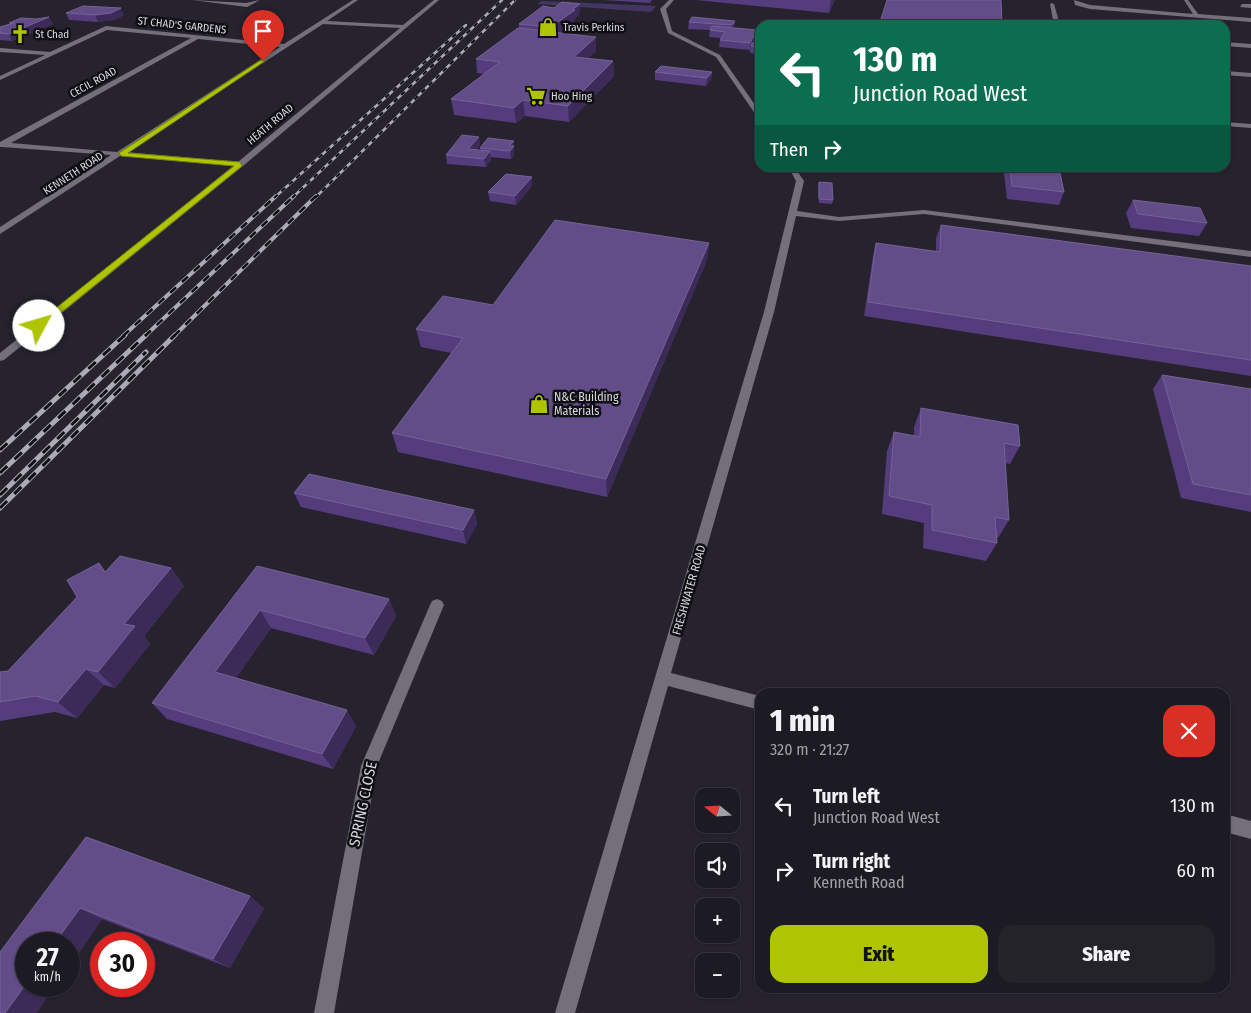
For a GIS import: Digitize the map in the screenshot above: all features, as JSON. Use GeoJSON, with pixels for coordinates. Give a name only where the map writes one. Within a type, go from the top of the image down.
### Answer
{"type":"FeatureCollection","features":[{"type":"Feature","properties":{"kind":"street"},"geometry":{"type":"LineString","coordinates":[[194,0],[248,5],[258,0]]}},
{"type":"Feature","properties":{"kind":"street","name":"KENNETH ROAD"},"geometry":{"type":"LineString","coordinates":[[0,231],[356,0]]}},
{"type":"Feature","properties":{"kind":"street","name":"HEATH ROAD"},"geometry":{"type":"LineString","coordinates":[[0,358],[240,164],[437,0]]}},
{"type":"Feature","properties":{"kind":"street"},"geometry":{"type":"LineString","coordinates":[[672,0],[663,9],[670,32],[718,56],[755,110]]}},
{"type":"Feature","properties":{"kind":"street"},"geometry":{"type":"LineString","coordinates":[[1076,0],[1077,4],[1090,7],[1251,20]]}},
{"type":"Feature","properties":{"kind":"street"},"geometry":{"type":"LineString","coordinates":[[1186,0],[1197,16]]}},
{"type":"Feature","properties":{"kind":"street"},"geometry":{"type":"LineString","coordinates":[[1052,4],[1056,20]]}},
{"type":"Feature","properties":{"kind":"street"},"geometry":{"type":"LineString","coordinates":[[1242,6],[1251,6]]}},
{"type":"Feature","properties":{"kind":"street"},"geometry":{"type":"LineString","coordinates":[[321,22],[403,27]]}},
{"type":"Feature","properties":{"kind":"street","name":"ST CHAD'S GARDENS"},"geometry":{"type":"LineString","coordinates":[[50,53],[106,28],[286,46]]}},
{"type":"Feature","properties":{"kind":"street","name":"CECIL ROAD"},"geometry":{"type":"LineString","coordinates":[[1,145],[197,37]]}},
{"type":"Feature","properties":{"kind":"street"},"geometry":{"type":"LineString","coordinates":[[1230,44],[1251,46]]}},
{"type":"Feature","properties":{"kind":"street"},"geometry":{"type":"LineString","coordinates":[[0,50],[50,53]]}},
{"type":"Feature","properties":{"kind":"street"},"geometry":{"type":"LineString","coordinates":[[0,78],[50,53]]}},
{"type":"Feature","properties":{"kind":"street"},"geometry":{"type":"LineString","coordinates":[[1230,74],[1249,78]]}},
{"type":"Feature","properties":{"kind":"street"},"geometry":{"type":"LineString","coordinates":[[1230,124],[1251,126]]}},
{"type":"Feature","properties":{"kind":"street"},"geometry":{"type":"LineString","coordinates":[[1,145],[240,164]]}},
{"type":"Feature","properties":{"kind":"street","name":"FRESHWATER ROAD"},"geometry":{"type":"LineString","coordinates":[[565,1013],[769,312],[800,181],[794,172]]}},
{"type":"Feature","properties":{"kind":"street"},"geometry":{"type":"LineString","coordinates":[[793,213],[839,219],[924,212],[1251,254]]}},
{"type":"Feature","properties":{"kind":"street","name":"SPRING CLOSE"},"geometry":{"type":"LineString","coordinates":[[324,1013],[369,766],[438,605]]}},
{"type":"Feature","properties":{"kind":"street"},"geometry":{"type":"LineString","coordinates":[[664,678],[755,702]]}},
{"type":"Feature","properties":{"kind":"street"},"geometry":{"type":"LineString","coordinates":[[1230,824],[1251,830]]}},
{"type":"Feature","properties":{"kind":"shaded area"},"geometry":{"type":"Polygon","coordinates":[[[542,1],[656,6],[651,12],[537,4],[542,1]]]}},
{"type":"Feature","properties":{"kind":"building"},"geometry":{"type":"Polygon","coordinates":[[[887,0],[1001,0],[1002,20],[881,20],[887,0]]]}},
{"type":"Feature","properties":{"kind":"building"},"geometry":{"type":"Polygon","coordinates":[[[562,2],[580,4],[572,10],[575,10],[551,27],[519,24],[543,6],[554,8],[562,2]]]}},
{"type":"Feature","properties":{"kind":"building"},"geometry":{"type":"Polygon","coordinates":[[[83,6],[121,8],[111,13],[95,15],[66,13],[83,6]]]}},
{"type":"Feature","properties":{"kind":"building"},"geometry":{"type":"Polygon","coordinates":[[[49,17],[9,34],[0,33],[0,27],[14,23],[9,23],[21,18],[36,19],[49,17]]]}},
{"type":"Feature","properties":{"kind":"building"},"geometry":{"type":"Polygon","coordinates":[[[692,17],[735,21],[732,25],[689,22],[692,17]]]}},
{"type":"Feature","properties":{"kind":"building"},"geometry":{"type":"Polygon","coordinates":[[[712,26],[755,30],[755,34],[750,43],[720,40],[725,32],[710,30],[712,26]]]}},
{"type":"Feature","properties":{"kind":"building","name":"Hoo Hing"},"geometry":{"type":"Polygon","coordinates":[[[518,28],[596,37],[574,57],[613,61],[568,106],[523,100],[514,108],[451,99],[500,62],[476,59],[518,28]]]}},
{"type":"Feature","properties":{"kind":"building"},"geometry":{"type":"Polygon","coordinates":[[[661,66],[712,72],[707,78],[655,72],[661,66]]]}},
{"type":"Feature","properties":{"kind":"building"},"geometry":{"type":"Polygon","coordinates":[[[462,135],[479,137],[468,149],[490,151],[484,159],[446,155],[462,135]]]}},
{"type":"Feature","properties":{"kind":"building"},"geometry":{"type":"Polygon","coordinates":[[[488,138],[514,141],[509,146],[514,146],[510,151],[480,148],[488,138]]]}},
{"type":"Feature","properties":{"kind":"building"},"geometry":{"type":"Polygon","coordinates":[[[1010,172],[1060,172],[1064,192],[1012,186],[1010,172]]]}},
{"type":"Feature","properties":{"kind":"building"},"geometry":{"type":"Polygon","coordinates":[[[506,174],[532,177],[515,196],[488,192],[506,174]]]}},
{"type":"Feature","properties":{"kind":"building"},"geometry":{"type":"Polygon","coordinates":[[[819,182],[832,183],[833,200],[819,199],[819,182]]]}},
{"type":"Feature","properties":{"kind":"building"},"geometry":{"type":"Polygon","coordinates":[[[1133,200],[1200,208],[1207,223],[1138,214],[1133,200]]]}},
{"type":"Feature","properties":{"kind":"building","name":"N&C Building Materials"},"geometry":{"type":"Polygon","coordinates":[[[555,220],[709,243],[606,479],[392,433],[463,338],[416,329],[443,296],[493,305],[555,220]]]}},
{"type":"Feature","properties":{"kind":"building"},"geometry":{"type":"Polygon","coordinates":[[[941,225],[1251,266],[1251,360],[868,302],[876,243],[940,252],[941,225]]]}},
{"type":"Feature","properties":{"kind":"building"},"geometry":{"type":"Polygon","coordinates":[[[1162,375],[1251,389],[1251,495],[1193,484],[1162,375]]]}},
{"type":"Feature","properties":{"kind":"building"},"geometry":{"type":"Polygon","coordinates":[[[921,408],[1018,425],[1020,446],[1004,443],[1009,520],[995,517],[997,543],[932,530],[932,505],[889,496],[894,432],[920,437],[921,408]]]}},
{"type":"Feature","properties":{"kind":"building"},"geometry":{"type":"Polygon","coordinates":[[[309,474],[474,510],[463,530],[294,493],[309,474]]]}},
{"type":"Feature","properties":{"kind":"building"},"geometry":{"type":"Polygon","coordinates":[[[120,556],[171,568],[124,624],[135,626],[98,672],[86,669],[58,702],[35,696],[0,702],[0,672],[8,671],[77,597],[67,580],[99,563],[105,572],[120,556]]]}},
{"type":"Feature","properties":{"kind":"building"},"geometry":{"type":"Polygon","coordinates":[[[257,566],[389,599],[365,638],[260,610],[215,672],[347,710],[322,754],[152,703],[257,566]]]}},
{"type":"Feature","properties":{"kind":"building"},"geometry":{"type":"Polygon","coordinates":[[[86,837],[250,896],[213,959],[155,937],[155,932],[143,932],[80,908],[63,932],[15,932],[15,997],[17,997],[5,1013],[0,1013],[0,952],[86,837]]]}},
{"type":"Feature","properties":{"kind":"railway"},"geometry":{"type":"LineString","coordinates":[[292,198],[502,0]]}},
{"type":"Feature","properties":{"kind":"railway"},"geometry":{"type":"LineString","coordinates":[[315,198],[515,0]]}},
{"type":"Feature","properties":{"kind":"railway"},"geometry":{"type":"LineString","coordinates":[[274,198],[466,25]]}},
{"type":"Feature","properties":{"kind":"railway"},"geometry":{"type":"LineString","coordinates":[[123,336],[276,196]]}},
{"type":"Feature","properties":{"kind":"railway"},"geometry":{"type":"LineString","coordinates":[[145,336],[294,196]]}},
{"type":"Feature","properties":{"kind":"railway"},"geometry":{"type":"LineString","coordinates":[[174,336],[316,196]]}},
{"type":"Feature","properties":{"kind":"railway"},"geometry":{"type":"LineString","coordinates":[[0,450],[125,335]]}},
{"type":"Feature","properties":{"kind":"railway"},"geometry":{"type":"LineString","coordinates":[[0,473],[146,335]]}},
{"type":"Feature","properties":{"kind":"railway"},"geometry":{"type":"LineString","coordinates":[[0,508],[175,335]]}},
{"type":"Feature","properties":{"kind":"railway"},"geometry":{"type":"LineString","coordinates":[[0,495],[146,352]]}},
{"type":"Feature","properties":{"kind":"place","name":"Travis Perkins"},"geometry":{"type":"Point","coordinates":[548,27]}},
{"type":"Feature","properties":{"kind":"place","name":"St Chad"},"geometry":{"type":"Point","coordinates":[20,34]}},
{"type":"Feature","properties":{"kind":"place","name":"Hoo Hing"},"geometry":{"type":"Point","coordinates":[536,96]}},
{"type":"Feature","properties":{"kind":"place","name":"N&C Building Materials"},"geometry":{"type":"Point","coordinates":[539,404]}},
{"type":"Feature","properties":{"kind":"route"},"geometry":{"type":"LineString","coordinates":[[39,326],[240,164],[121,154],[263,61]]}}]}
